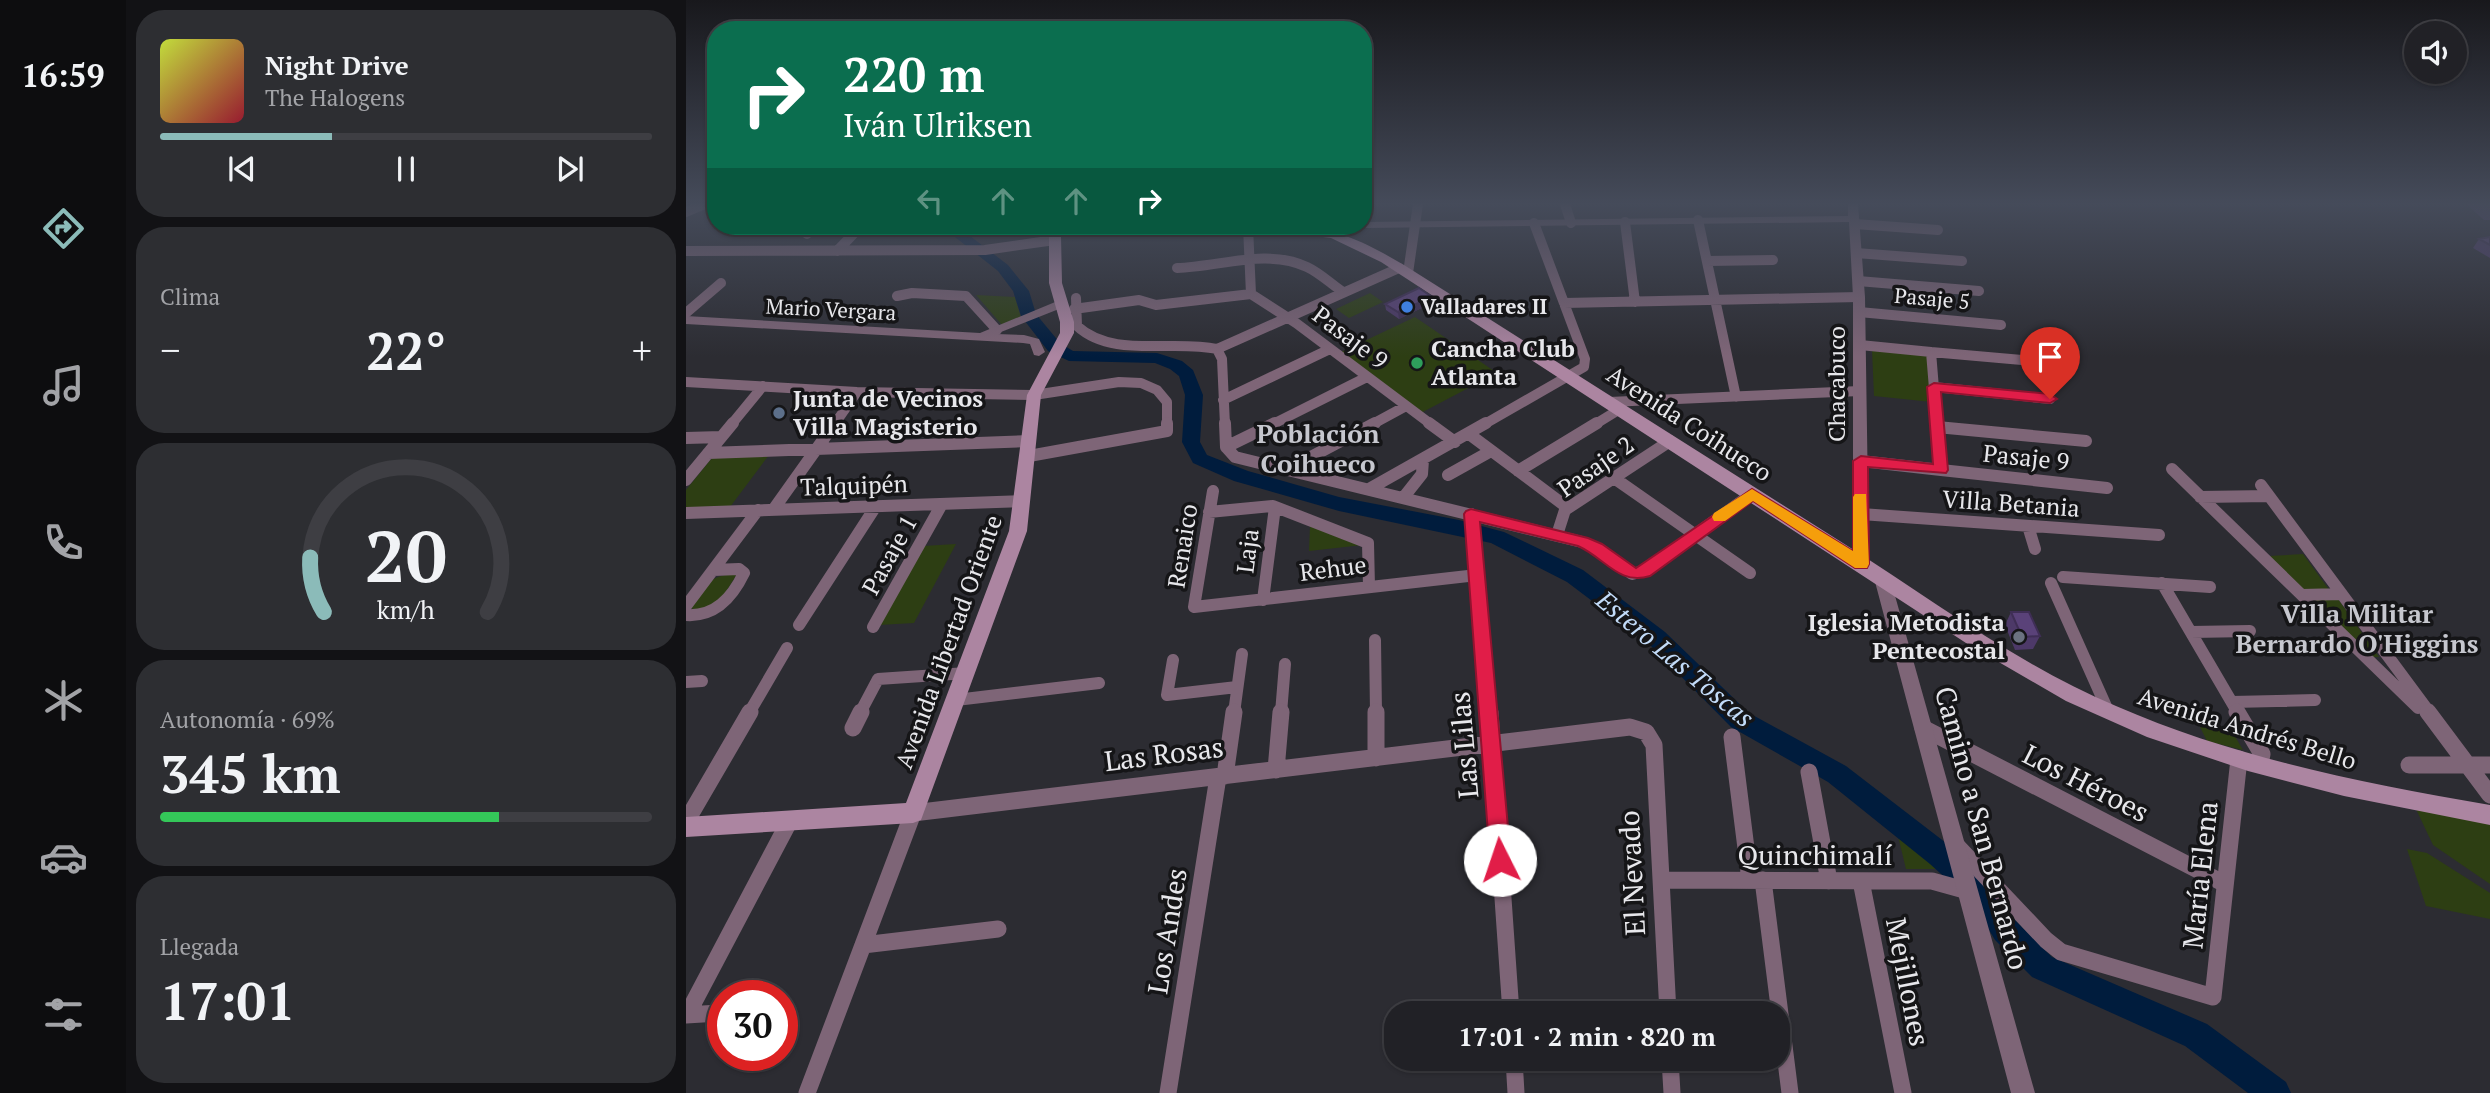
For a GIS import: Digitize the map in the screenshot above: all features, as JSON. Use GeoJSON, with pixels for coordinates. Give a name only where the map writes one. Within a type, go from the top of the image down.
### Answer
{"type":"FeatureCollection","features":[{"type":"Feature","properties":{"kind":"main road","name":"Avenida Libertad Oriente"},"geometry":{"type":"LineString","coordinates":[[913,813],[1013,549],[1023,501],[1034,395],[1040,379],[1067,332],[1069,306],[1056,290],[1055,255]]}},
{"type":"Feature","properties":{"kind":"main road","name":"Avenida Coihueco"},"geometry":{"type":"LineString","coordinates":[[1379,255],[1861,564]]}},
{"type":"Feature","properties":{"kind":"main road","name":"Avenida Andrés Bello"},"geometry":{"type":"LineString","coordinates":[[1861,564],[2040,678],[2109,713],[2239,759],[2375,796],[2490,815]]}},
{"type":"Feature","properties":{"kind":"main road","name":"Las Rosas"},"geometry":{"type":"LineString","coordinates":[[686,825],[913,813]]}},
{"type":"Feature","properties":{"kind":"street"},"geometry":{"type":"LineString","coordinates":[[1250,255],[1251,294],[1156,305],[1139,300],[1069,306],[1080,330],[1102,341],[1192,344],[1217,349],[1343,292],[1403,270],[1407,255]]}},
{"type":"Feature","properties":{"kind":"street"},"geometry":{"type":"LineString","coordinates":[[1369,489],[1582,370],[1586,362],[1546,255]]}},
{"type":"Feature","properties":{"kind":"street"},"geometry":{"type":"LineString","coordinates":[[1629,255],[1634,302]]}},
{"type":"Feature","properties":{"kind":"street"},"geometry":{"type":"LineString","coordinates":[[1706,255],[1736,397]]}},
{"type":"Feature","properties":{"kind":"street","name":"Chacabuco"},"geometry":{"type":"LineString","coordinates":[[1856,255],[1860,345],[1861,564]]}},
{"type":"Feature","properties":{"kind":"street"},"geometry":{"type":"LineString","coordinates":[[1883,255],[1962,261]]}},
{"type":"Feature","properties":{"kind":"street"},"geometry":{"type":"LineString","coordinates":[[1177,268],[1250,260],[1303,265],[1343,292]]}},
{"type":"Feature","properties":{"kind":"street"},"geometry":{"type":"LineString","coordinates":[[1707,261],[1773,260]]}},
{"type":"Feature","properties":{"kind":"street"},"geometry":{"type":"LineString","coordinates":[[1858,281],[1979,291]]}},
{"type":"Feature","properties":{"kind":"street"},"geometry":{"type":"LineString","coordinates":[[686,313],[721,283]]}},
{"type":"Feature","properties":{"kind":"street"},"geometry":{"type":"LineString","coordinates":[[897,296],[912,293],[966,296],[998,330]]}},
{"type":"Feature","properties":{"kind":"street","name":"Pasaje 9"},"geometry":{"type":"LineString","coordinates":[[1251,294],[1455,442]]}},
{"type":"Feature","properties":{"kind":"street","name":"Pasaje 5"},"geometry":{"type":"LineString","coordinates":[[1564,303],[1715,300],[1859,304],[2001,325]]}},
{"type":"Feature","properties":{"kind":"street","name":"Mario Vergara"},"geometry":{"type":"LineString","coordinates":[[974,337],[1046,310],[1069,306]]}},
{"type":"Feature","properties":{"kind":"street","name":"Mario Vergara"},"geometry":{"type":"LineString","coordinates":[[686,320],[1028,339],[1037,344],[1039,352]]}},
{"type":"Feature","properties":{"kind":"street"},"geometry":{"type":"LineString","coordinates":[[1860,345],[2022,360]]}},
{"type":"Feature","properties":{"kind":"street"},"geometry":{"type":"LineString","coordinates":[[1217,349],[1222,359],[1226,447],[1236,457],[1369,489],[1472,519],[1590,544],[1627,571],[1636,574],[1644,572],[1752,494]]}},
{"type":"Feature","properties":{"kind":"street"},"geometry":{"type":"LineString","coordinates":[[1223,400],[1330,349]]}},
{"type":"Feature","properties":{"kind":"street"},"geometry":{"type":"LineString","coordinates":[[1861,461],[1941,470],[1931,352]]}},
{"type":"Feature","properties":{"kind":"street"},"geometry":{"type":"LineString","coordinates":[[1226,447],[1367,377]]}},
{"type":"Feature","properties":{"kind":"street"},"geometry":{"type":"LineString","coordinates":[[686,382],[857,392],[1034,395],[1119,382],[1141,383],[1157,390],[1167,402],[1167,432],[1030,449],[817,449],[708,453]]}},
{"type":"Feature","properties":{"kind":"street"},"geometry":{"type":"LineString","coordinates":[[686,480],[763,386]]}},
{"type":"Feature","properties":{"kind":"street"},"geometry":{"type":"LineString","coordinates":[[1934,387],[2050,399]]}},
{"type":"Feature","properties":{"kind":"street"},"geometry":{"type":"LineString","coordinates":[[1518,471],[1614,405],[1860,391]]}},
{"type":"Feature","properties":{"kind":"street"},"geometry":{"type":"LineString","coordinates":[[773,510],[857,392]]}},
{"type":"Feature","properties":{"kind":"street"},"geometry":{"type":"LineString","coordinates":[[1288,469],[1406,406]]}},
{"type":"Feature","properties":{"kind":"street"},"geometry":{"type":"LineString","coordinates":[[1937,427],[2086,441]]}},
{"type":"Feature","properties":{"kind":"street"},"geometry":{"type":"LineString","coordinates":[[1469,434],[1568,508]]}},
{"type":"Feature","properties":{"kind":"street"},"geometry":{"type":"LineString","coordinates":[[686,438],[721,437]]}},
{"type":"Feature","properties":{"kind":"street","name":"Pasaje 2"},"geometry":{"type":"LineString","coordinates":[[1557,535],[1562,514],[1568,508],[1670,441]]}},
{"type":"Feature","properties":{"kind":"street"},"geometry":{"type":"LineString","coordinates":[[1448,475],[1491,451]]}},
{"type":"Feature","properties":{"kind":"street"},"geometry":{"type":"LineString","coordinates":[[1403,498],[1422,474],[1423,460]]}},
{"type":"Feature","properties":{"kind":"street"},"geometry":{"type":"LineString","coordinates":[[2172,469],[2444,732]]}},
{"type":"Feature","properties":{"kind":"street","name":"Pasaje 9"},"geometry":{"type":"LineString","coordinates":[[1941,470],[2107,488]]}},
{"type":"Feature","properties":{"kind":"street"},"geometry":{"type":"LineString","coordinates":[[1614,478],[1750,573]]}},
{"type":"Feature","properties":{"kind":"street"},"geometry":{"type":"LineString","coordinates":[[2200,497],[2265,490],[2490,795]]}},
{"type":"Feature","properties":{"kind":"street","name":"Renaico"},"geometry":{"type":"LineString","coordinates":[[1194,607],[1213,491]]}},
{"type":"Feature","properties":{"kind":"street","name":"Talquipén"},"geometry":{"type":"LineString","coordinates":[[686,513],[1023,501]]}},
{"type":"Feature","properties":{"kind":"street","name":"Pasaje 1"},"geometry":{"type":"LineString","coordinates":[[873,627],[942,504]]}},
{"type":"Feature","properties":{"kind":"street"},"geometry":{"type":"LineString","coordinates":[[799,625],[876,506]]}},
{"type":"Feature","properties":{"kind":"street"},"geometry":{"type":"LineString","coordinates":[[1209,512],[1275,507],[1367,543],[1369,587]]}},
{"type":"Feature","properties":{"kind":"street","name":"Laja"},"geometry":{"type":"LineString","coordinates":[[1263,600],[1275,507]]}},
{"type":"Feature","properties":{"kind":"street"},"geometry":{"type":"LineString","coordinates":[[686,606],[758,510]]}},
{"type":"Feature","properties":{"kind":"street","name":"Villa Betania"},"geometry":{"type":"LineString","coordinates":[[1861,514],[2159,535]]}},
{"type":"Feature","properties":{"kind":"street","name":"Las Lilas"},"geometry":{"type":"LineString","coordinates":[[1472,519],[1493,744],[1510,1001]]}},
{"type":"Feature","properties":{"kind":"street"},"geometry":{"type":"LineString","coordinates":[[2028,526],[2035,549]]}},
{"type":"Feature","properties":{"kind":"street"},"geometry":{"type":"LineString","coordinates":[[686,615],[704,615],[719,608],[744,573],[739,569],[713,570]]}},
{"type":"Feature","properties":{"kind":"street","name":"Rehue"},"geometry":{"type":"LineString","coordinates":[[1194,607],[1477,575]]}},
{"type":"Feature","properties":{"kind":"street","name":"Camino a San Bernardo"},"geometry":{"type":"LineString","coordinates":[[1882,578],[2023,1093]]}},
{"type":"Feature","properties":{"kind":"street"},"geometry":{"type":"LineString","coordinates":[[2109,713],[2057,580],[2210,586]]}},
{"type":"Feature","properties":{"kind":"street"},"geometry":{"type":"LineString","coordinates":[[2162,583],[2262,754],[2260,764]]}},
{"type":"Feature","properties":{"kind":"street"},"geometry":{"type":"LineString","coordinates":[[2302,595],[2342,594]]}},
{"type":"Feature","properties":{"kind":"street"},"geometry":{"type":"LineString","coordinates":[[2191,632],[2250,632]]}},
{"type":"Feature","properties":{"kind":"street"},"geometry":{"type":"LineString","coordinates":[[1375,640],[1376,758]]}},
{"type":"Feature","properties":{"kind":"street"},"geometry":{"type":"LineString","coordinates":[[686,825],[787,648]]}},
{"type":"Feature","properties":{"kind":"street"},"geometry":{"type":"LineString","coordinates":[[1222,777],[1242,654]]}},
{"type":"Feature","properties":{"kind":"street"},"geometry":{"type":"LineString","coordinates":[[1173,660],[1167,695],[1237,687]]}},
{"type":"Feature","properties":{"kind":"street"},"geometry":{"type":"LineString","coordinates":[[1276,770],[1285,664]]}},
{"type":"Feature","properties":{"kind":"street"},"geometry":{"type":"LineString","coordinates":[[853,728],[878,679],[967,673]]}},
{"type":"Feature","properties":{"kind":"street"},"geometry":{"type":"LineString","coordinates":[[686,682],[702,681]]}},
{"type":"Feature","properties":{"kind":"street"},"geometry":{"type":"LineString","coordinates":[[956,700],[1099,683]]}},
{"type":"Feature","properties":{"kind":"street"},"geometry":{"type":"LineString","coordinates":[[2232,702],[2315,700]]}},
{"type":"Feature","properties":{"kind":"street","name":"Las Rosas"},"geometry":{"type":"LineString","coordinates":[[913,813],[1630,727],[1646,732]]}},
{"type":"Feature","properties":{"kind":"street","name":"Los Héroes"},"geometry":{"type":"LineString","coordinates":[[1923,728],[2225,884]]}},
{"type":"Feature","properties":{"kind":"street","name":"El Nevado"},"geometry":{"type":"LineString","coordinates":[[1646,732],[1654,744],[1667,1001]]}},
{"type":"Feature","properties":{"kind":"street"},"geometry":{"type":"LineString","coordinates":[[1732,737],[1790,1093]]}},
{"type":"Feature","properties":{"kind":"street","name":"María Elena"},"geometry":{"type":"LineString","coordinates":[[1957,850],[2046,940],[2062,952],[2213,997],[2239,759]]}},
{"type":"Feature","properties":{"kind":"street"},"geometry":{"type":"LineString","coordinates":[[2409,765],[2490,765]]}},
{"type":"Feature","properties":{"kind":"street"},"geometry":{"type":"LineString","coordinates":[[1809,772],[1829,881]]}},
{"type":"Feature","properties":{"kind":"street","name":"Los Andes"},"geometry":{"type":"LineString","coordinates":[[1168,1093],[1222,777]]}},
{"type":"Feature","properties":{"kind":"street","name":"Avenida Libertad Oriente"},"geometry":{"type":"LineString","coordinates":[[807,1093],[913,813]]}},
{"type":"Feature","properties":{"kind":"street"},"geometry":{"type":"LineString","coordinates":[[686,1015],[790,820]]}},
{"type":"Feature","properties":{"kind":"street","name":"Quinchimalí"},"geometry":{"type":"LineString","coordinates":[[1661,880],[1932,881],[1967,886]]}},
{"type":"Feature","properties":{"kind":"street","name":"Mejillones"},"geometry":{"type":"LineString","coordinates":[[1861,881],[1903,1093]]}},
{"type":"Feature","properties":{"kind":"street"},"geometry":{"type":"LineString","coordinates":[[863,945],[998,929]]}},
{"type":"Feature","properties":{"kind":"street"},"geometry":{"type":"LineString","coordinates":[[686,1015],[707,1014]]}},
{"type":"Feature","properties":{"kind":"street"},"geometry":{"type":"LineString","coordinates":[[1515,1071],[1516,1093]]}},
{"type":"Feature","properties":{"kind":"street"},"geometry":{"type":"LineString","coordinates":[[1671,1071],[1672,1093]]}},
{"type":"Feature","properties":{"kind":"green space"},"geometry":{"type":"Polygon","coordinates":[[[1370,293],[1383,302],[1349,318],[1336,309],[1370,293]]]}},
{"type":"Feature","properties":{"kind":"green space"},"geometry":{"type":"Polygon","coordinates":[[[976,295],[1015,297],[1021,318],[1002,325],[976,295]]]}},
{"type":"Feature","properties":{"kind":"green space","name":"Cancha Club Atlanta"},"geometry":{"type":"Polygon","coordinates":[[[1415,317],[1497,373],[1419,414],[1339,353],[1415,317]]]}},
{"type":"Feature","properties":{"kind":"green space"},"geometry":{"type":"Polygon","coordinates":[[[1872,350],[1928,356],[1932,402],[1874,396],[1872,350]]]}},
{"type":"Feature","properties":{"kind":"green space"},"geometry":{"type":"Polygon","coordinates":[[[769,455],[730,507],[686,509],[686,490],[712,458],[769,455]]]}},
{"type":"Feature","properties":{"kind":"green space"},"geometry":{"type":"Polygon","coordinates":[[[1310,526],[1363,545],[1309,551],[1310,526]]]}},
{"type":"Feature","properties":{"kind":"green space"},"geometry":{"type":"Polygon","coordinates":[[[956,544],[914,623],[879,625],[923,546],[956,544]]]}},
{"type":"Feature","properties":{"kind":"green space"},"geometry":{"type":"Polygon","coordinates":[[[2303,554],[2330,591],[2305,591],[2269,556],[2303,554]]]}},
{"type":"Feature","properties":{"kind":"green space"},"geometry":{"type":"Polygon","coordinates":[[[737,574],[717,606],[694,611],[691,607],[709,583],[720,576],[737,574]]]}},
{"type":"Feature","properties":{"kind":"green space"},"geometry":{"type":"Polygon","coordinates":[[[2338,599],[2379,657],[2372,657],[2313,600],[2338,599]]]}},
{"type":"Feature","properties":{"kind":"green space"},"geometry":{"type":"Polygon","coordinates":[[[2229,726],[2243,750],[2207,741],[2200,727],[2229,726]]]}},
{"type":"Feature","properties":{"kind":"green space"},"geometry":{"type":"Polygon","coordinates":[[[2415,807],[2490,824],[2490,884],[2433,845],[2415,807]]]}},
{"type":"Feature","properties":{"kind":"green space"},"geometry":{"type":"Polygon","coordinates":[[[1896,828],[1942,869],[1906,869],[1896,828]]]}},
{"type":"Feature","properties":{"kind":"green space"},"geometry":{"type":"Polygon","coordinates":[[[2407,849],[2427,853],[2490,893],[2490,919],[2426,906],[2407,849]]]}},
{"type":"Feature","properties":{"kind":"building"},"geometry":{"type":"Polygon","coordinates":[[[1419,288],[1432,297],[1398,312],[1385,304],[1419,288]]]}},
{"type":"Feature","properties":{"kind":"building"},"geometry":{"type":"Polygon","coordinates":[[[2011,612],[2029,612],[2040,636],[2022,637],[2011,612]]]}},
{"type":"Feature","properties":{"kind":"waterway","name":"Estero Las Toscas"},"geometry":{"type":"LineString","coordinates":[[986,255],[1003,268],[1021,291],[1029,316],[1054,347],[1069,356],[1157,358],[1176,365],[1187,374],[1194,395],[1191,442],[1200,459],[1241,476],[1339,504],[1497,537],[1575,576],[1657,638],[1740,720],[1837,774],[1940,855],[1983,893],[2005,930],[2042,967],[2196,1035],[2275,1093]]}},
{"type":"Feature","properties":{"kind":"slow traffic"},"geometry":{"type":"LineString","coordinates":[[1720,517],[1752,494],[1861,564],[1861,497]]}},
{"type":"Feature","properties":{"kind":"place","name":"Valladares II"},"geometry":{"type":"Point","coordinates":[1407,307]}},
{"type":"Feature","properties":{"kind":"place","name":"Cancha Club Atlanta"},"geometry":{"type":"Point","coordinates":[1417,363]}},
{"type":"Feature","properties":{"kind":"place","name":"Junta de Vecinos Villa Magisterio"},"geometry":{"type":"Point","coordinates":[779,413]}},
{"type":"Feature","properties":{"kind":"place","name":"Iglesia Metodista Pentecostal"},"geometry":{"type":"Point","coordinates":[2019,637]}},
{"type":"Feature","properties":{"kind":"district","name":"Población Coihueco"},"geometry":{"type":"Point","coordinates":[1318,449]}},
{"type":"Feature","properties":{"kind":"district","name":"Villa Militar Bernardo O'Higgins"},"geometry":{"type":"Point","coordinates":[2357,629]}},
{"type":"Feature","properties":{"kind":"route"},"geometry":{"type":"LineString","coordinates":[[1500,860],[1493,744],[1471,514],[1590,544],[1627,571],[1639,574],[1752,494],[1861,564],[1861,461],[1941,470],[1934,387],[2050,399]]}}]}
